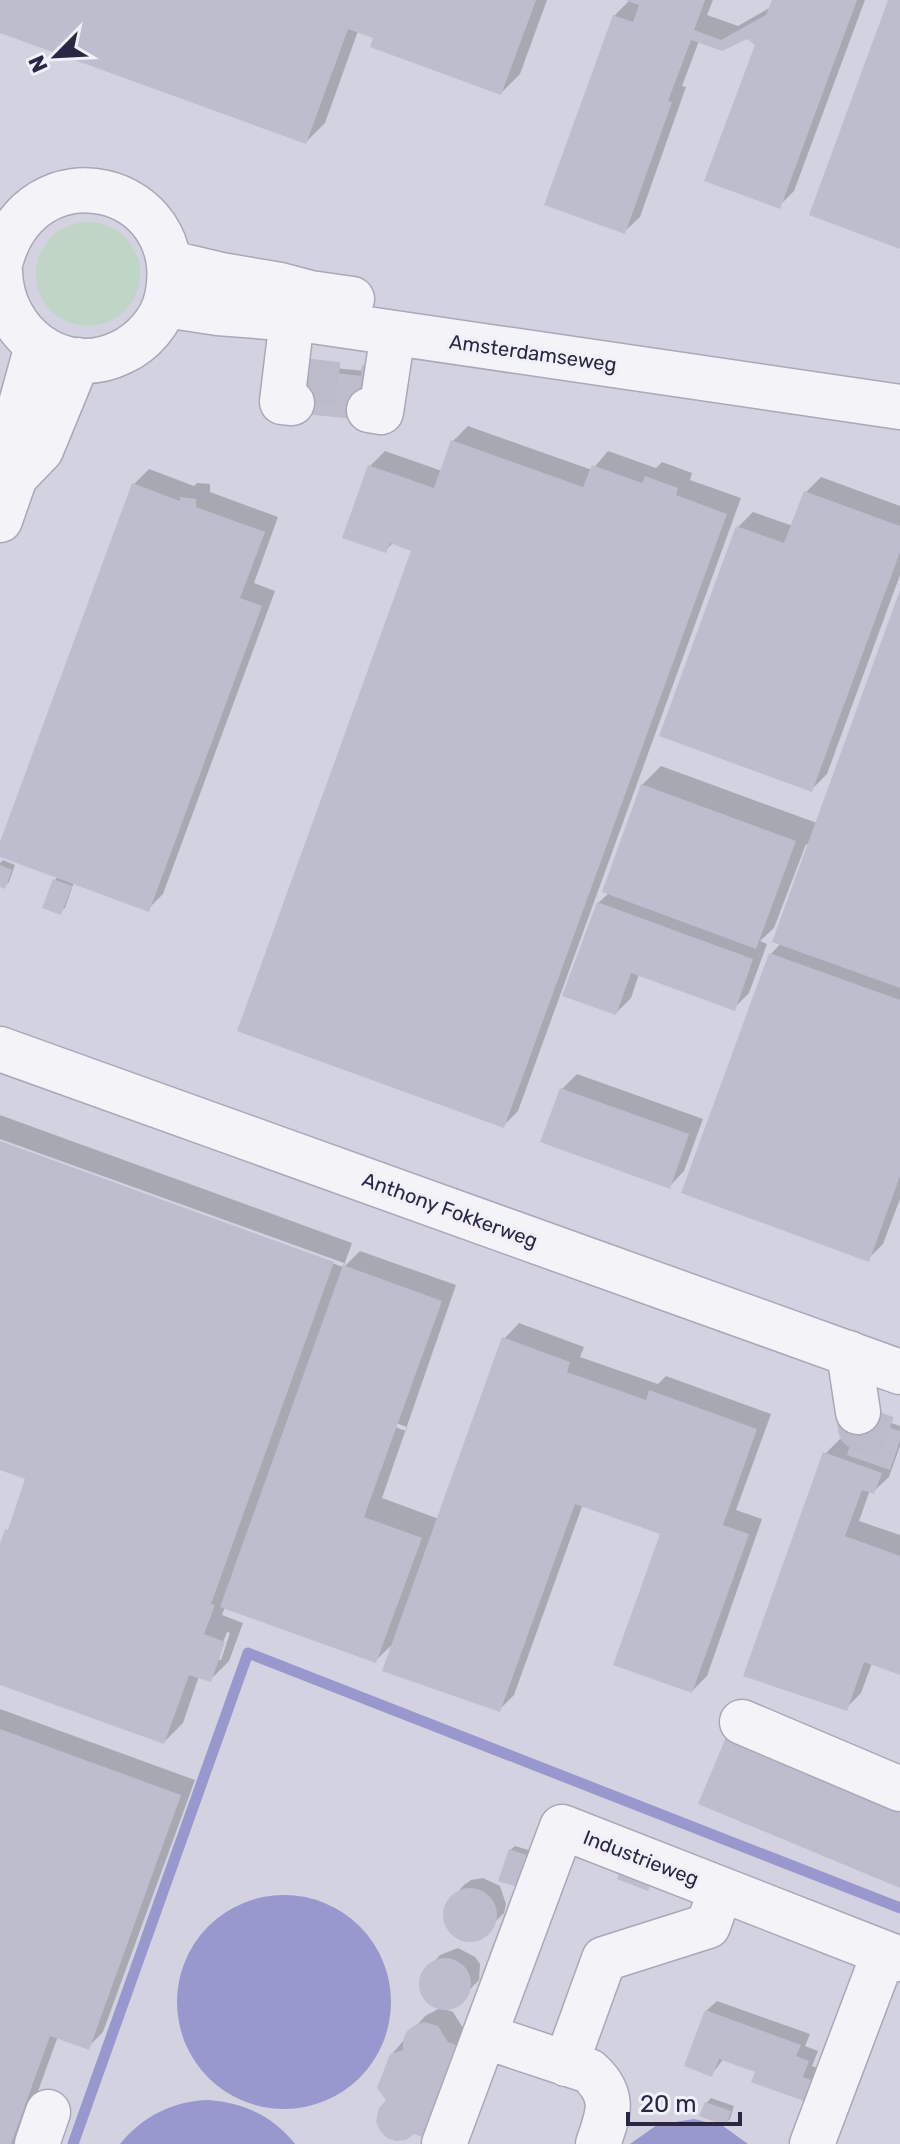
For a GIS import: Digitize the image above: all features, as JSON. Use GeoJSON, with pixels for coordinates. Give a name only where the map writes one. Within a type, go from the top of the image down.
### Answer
{"type":"FeatureCollection","features":[{"type":"Feature","properties":{"kind":"street"},"geometry":{"type":"LineString","coordinates":[[0,271],[0,288],[7,310],[19,330],[37,346],[56,356],[78,360],[100,359],[121,353],[147,333],[168,284],[162,238],[148,217],[129,201],[105,192],[79,189],[55,195],[33,207],[5,236]]}},
{"type":"Feature","properties":{"kind":"street","name":"Amsterdamseweg"},"geometry":{"type":"LineString","coordinates":[[168,284],[221,275],[310,293],[900,379]]}},
{"type":"Feature","properties":{"kind":"street","name":"Amsterdamseweg"},"geometry":{"type":"LineString","coordinates":[[168,284],[218,313],[292,319],[900,407]]}},
{"type":"Feature","properties":{"kind":"street"},"geometry":{"type":"LineString","coordinates":[[290,387],[292,319]]}},
{"type":"Feature","properties":{"kind":"street"},"geometry":{"type":"LineString","coordinates":[[375,396],[393,333]]}},
{"type":"Feature","properties":{"kind":"street"},"geometry":{"type":"LineString","coordinates":[[0,520],[15,477],[12,436],[37,346]]}},
{"type":"Feature","properties":{"kind":"street"},"geometry":{"type":"LineString","coordinates":[[15,477],[41,450],[78,360]]}},
{"type":"Feature","properties":{"kind":"street","name":"Anthony Fokkerweg"},"geometry":{"type":"LineString","coordinates":[[0,1049],[900,1372]]}},
{"type":"Feature","properties":{"kind":"street"},"geometry":{"type":"LineString","coordinates":[[849,1353],[858,1412]]}},
{"type":"Feature","properties":{"kind":"street"},"geometry":{"type":"LineString","coordinates":[[742,1722],[900,1789]]}},
{"type":"Feature","properties":{"kind":"street","name":"Industrieweg"},"geometry":{"type":"LineString","coordinates":[[444,2144],[562,1827],[892,1956]]}},
{"type":"Feature","properties":{"kind":"street"},"geometry":{"type":"LineString","coordinates":[[566,2064],[604,1959],[708,1926],[721,1889]]}},
{"type":"Feature","properties":{"kind":"street"},"geometry":{"type":"LineString","coordinates":[[812,2144],[892,1956]]}},
{"type":"Feature","properties":{"kind":"street"},"geometry":{"type":"LineString","coordinates":[[484,2036],[589,2071],[600,2081],[607,2092],[609,2107],[598,2144]]}},
{"type":"Feature","properties":{"kind":"shaded area"},"geometry":{"type":"Polygon","coordinates":[[[0,0],[900,0],[900,2144],[0,2144],[0,0]]]}},
{"type":"Feature","properties":{"kind":"green space"},"geometry":{"type":"Polygon","coordinates":[[[88,222],[108,226],[125,237],[136,254],[140,274],[136,294],[125,311],[108,322],[88,326],[68,322],[51,311],[40,294],[36,274],[40,254],[51,237],[68,226],[88,222]]]}},
{"type":"Feature","properties":{"kind":"water"},"geometry":{"type":"Polygon","coordinates":[[[284,1895],[325,1903],[360,1926],[383,1961],[391,2002],[383,2043],[360,2078],[325,2101],[284,2109],[243,2101],[208,2078],[185,2043],[177,2002],[185,1961],[208,1926],[243,1903],[284,1895]]]}},
{"type":"Feature","properties":{"kind":"water"},"geometry":{"type":"Polygon","coordinates":[[[209,2100],[234,2104],[257,2113],[277,2126],[295,2144],[120,2144],[139,2125],[160,2112],[183,2103],[209,2100]]]}},
{"type":"Feature","properties":{"kind":"water"},"geometry":{"type":"Polygon","coordinates":[[[694,2119],[723,2126],[748,2144],[630,2144],[657,2125],[694,2119]]]}},
{"type":"Feature","properties":{"kind":"building"},"geometry":{"type":"Polygon","coordinates":[[[0,0],[536,0],[501,95],[370,47],[373,38],[348,29],[306,144],[0,33],[0,0]]]}},
{"type":"Feature","properties":{"kind":"building"},"geometry":{"type":"Polygon","coordinates":[[[625,0],[705,0],[694,30],[721,40],[766,15],[772,0],[857,0],[780,209],[704,181],[755,45],[747,39],[722,51],[691,40],[625,234],[544,205],[613,15],[633,22],[639,5],[625,0]]]}},
{"type":"Feature","properties":{"kind":"building"},"geometry":{"type":"Polygon","coordinates":[[[888,0],[900,0],[900,249],[809,215],[888,0]]]}},
{"type":"Feature","properties":{"kind":"building"},"geometry":{"type":"Polygon","coordinates":[[[298,369],[372,377],[365,420],[293,413],[298,369]]]}},
{"type":"Feature","properties":{"kind":"building"},"geometry":{"type":"Polygon","coordinates":[[[451,440],[583,487],[592,465],[642,483],[645,476],[678,488],[676,495],[727,514],[504,1128],[237,1031],[411,551],[390,543],[386,553],[342,538],[368,465],[434,488],[451,440]]]}},
{"type":"Feature","properties":{"kind":"building"},"geometry":{"type":"Polygon","coordinates":[[[132,483],[180,501],[180,497],[196,499],[196,507],[265,532],[240,598],[262,606],[149,912],[0,857],[0,842],[132,483]]]}},
{"type":"Feature","properties":{"kind":"building"},"geometry":{"type":"Polygon","coordinates":[[[804,491],[900,526],[900,552],[812,792],[659,736],[736,526],[784,543],[804,491]]]}},
{"type":"Feature","properties":{"kind":"building"},"geometry":{"type":"Polygon","coordinates":[[[900,590],[900,988],[772,942],[900,590]]]}},
{"type":"Feature","properties":{"kind":"building"},"geometry":{"type":"Polygon","coordinates":[[[641,784],[796,841],[756,949],[602,892],[641,784]]]}},
{"type":"Feature","properties":{"kind":"building"},"geometry":{"type":"Polygon","coordinates":[[[0,865],[12,870],[5,889],[0,887],[0,865]]]}},
{"type":"Feature","properties":{"kind":"building"},"geometry":{"type":"Polygon","coordinates":[[[53,879],[72,886],[61,915],[42,908],[53,879]]]}},
{"type":"Feature","properties":{"kind":"building"},"geometry":{"type":"Polygon","coordinates":[[[597,902],[753,959],[735,1011],[631,973],[616,1015],[562,996],[597,902]]]}},
{"type":"Feature","properties":{"kind":"building"},"geometry":{"type":"Polygon","coordinates":[[[769,953],[900,1000],[900,1176],[869,1262],[681,1193],[769,953]]]}},
{"type":"Feature","properties":{"kind":"building"},"geometry":{"type":"Polygon","coordinates":[[[560,1088],[689,1134],[670,1189],[540,1142],[560,1088]]]}},
{"type":"Feature","properties":{"kind":"building"},"geometry":{"type":"Polygon","coordinates":[[[0,1141],[334,1262],[211,1604],[215,1605],[204,1634],[225,1642],[211,1682],[189,1675],[164,1744],[0,1685],[0,1544],[5,1529],[8,1530],[25,1479],[0,1470],[0,1141]]]}},
{"type":"Feature","properties":{"kind":"building"},"geometry":{"type":"Polygon","coordinates":[[[343,1265],[442,1301],[364,1517],[422,1538],[376,1663],[220,1607],[343,1265]]]}},
{"type":"Feature","properties":{"kind":"building"},"geometry":{"type":"Polygon","coordinates":[[[502,1337],[570,1362],[567,1372],[646,1400],[649,1390],[757,1429],[723,1525],[749,1534],[692,1693],[613,1665],[660,1534],[575,1504],[500,1712],[382,1671],[502,1337]]]}},
{"type":"Feature","properties":{"kind":"building"},"geometry":{"type":"Polygon","coordinates":[[[858,1418],[900,1431],[890,1470],[847,1455],[858,1418]]]}},
{"type":"Feature","properties":{"kind":"building"},"geometry":{"type":"Polygon","coordinates":[[[823,1452],[882,1473],[874,1494],[862,1490],[845,1536],[900,1556],[900,1675],[864,1662],[847,1711],[743,1676],[823,1452]]]}},
{"type":"Feature","properties":{"kind":"building"},"geometry":{"type":"Polygon","coordinates":[[[0,1729],[181,1795],[89,2050],[50,2036],[11,2144],[0,2144],[0,1729]]]}},
{"type":"Feature","properties":{"kind":"building"},"geometry":{"type":"Polygon","coordinates":[[[727,1735],[900,1807],[900,1888],[698,1804],[727,1735]]]}},
{"type":"Feature","properties":{"kind":"building"},"geometry":{"type":"Polygon","coordinates":[[[509,1849],[529,1856],[518,1887],[498,1881],[509,1849]]]}},
{"type":"Feature","properties":{"kind":"building"},"geometry":{"type":"Polygon","coordinates":[[[623,1864],[651,1883],[648,1891],[617,1879],[623,1864]]]}},
{"type":"Feature","properties":{"kind":"building"},"geometry":{"type":"Polygon","coordinates":[[[470,1888],[489,1896],[497,1915],[489,1934],[470,1942],[451,1934],[443,1915],[451,1896],[470,1888]]]}},
{"type":"Feature","properties":{"kind":"building"},"geometry":{"type":"Polygon","coordinates":[[[445,1958],[463,1966],[471,1984],[463,2002],[445,2010],[427,2002],[419,1984],[427,1966],[445,1958]]]}},
{"type":"Feature","properties":{"kind":"building"},"geometry":{"type":"Polygon","coordinates":[[[705,2010],[801,2045],[796,2056],[809,2061],[803,2077],[820,2083],[812,2104],[751,2082],[755,2072],[719,2059],[712,2077],[684,2066],[705,2010]]]}},
{"type":"Feature","properties":{"kind":"building"},"geometry":{"type":"Polygon","coordinates":[[[424,2022],[438,2026],[448,2042],[464,2048],[431,2140],[414,2134],[406,2140],[396,2141],[387,2138],[376,2122],[379,2108],[386,2100],[377,2088],[390,2054],[403,2050],[407,2031],[424,2022]]]}},
{"type":"Feature","properties":{"kind":"building"},"geometry":{"type":"Polygon","coordinates":[[[705,2102],[731,2111],[726,2126],[699,2116],[705,2102]]]}},
{"type":"Feature","properties":{"kind":"waterway"},"geometry":{"type":"LineString","coordinates":[[73,2144],[248,1653],[900,1908]]}},
{"type":"Feature","properties":{"kind":"tunnel"},"geometry":{"type":"LineString","coordinates":[[294,379],[371,388]]}},
{"type":"Feature","properties":{"kind":"tunnel"},"geometry":{"type":"LineString","coordinates":[[858,1412],[860,1428],[900,1443]]}}]}
